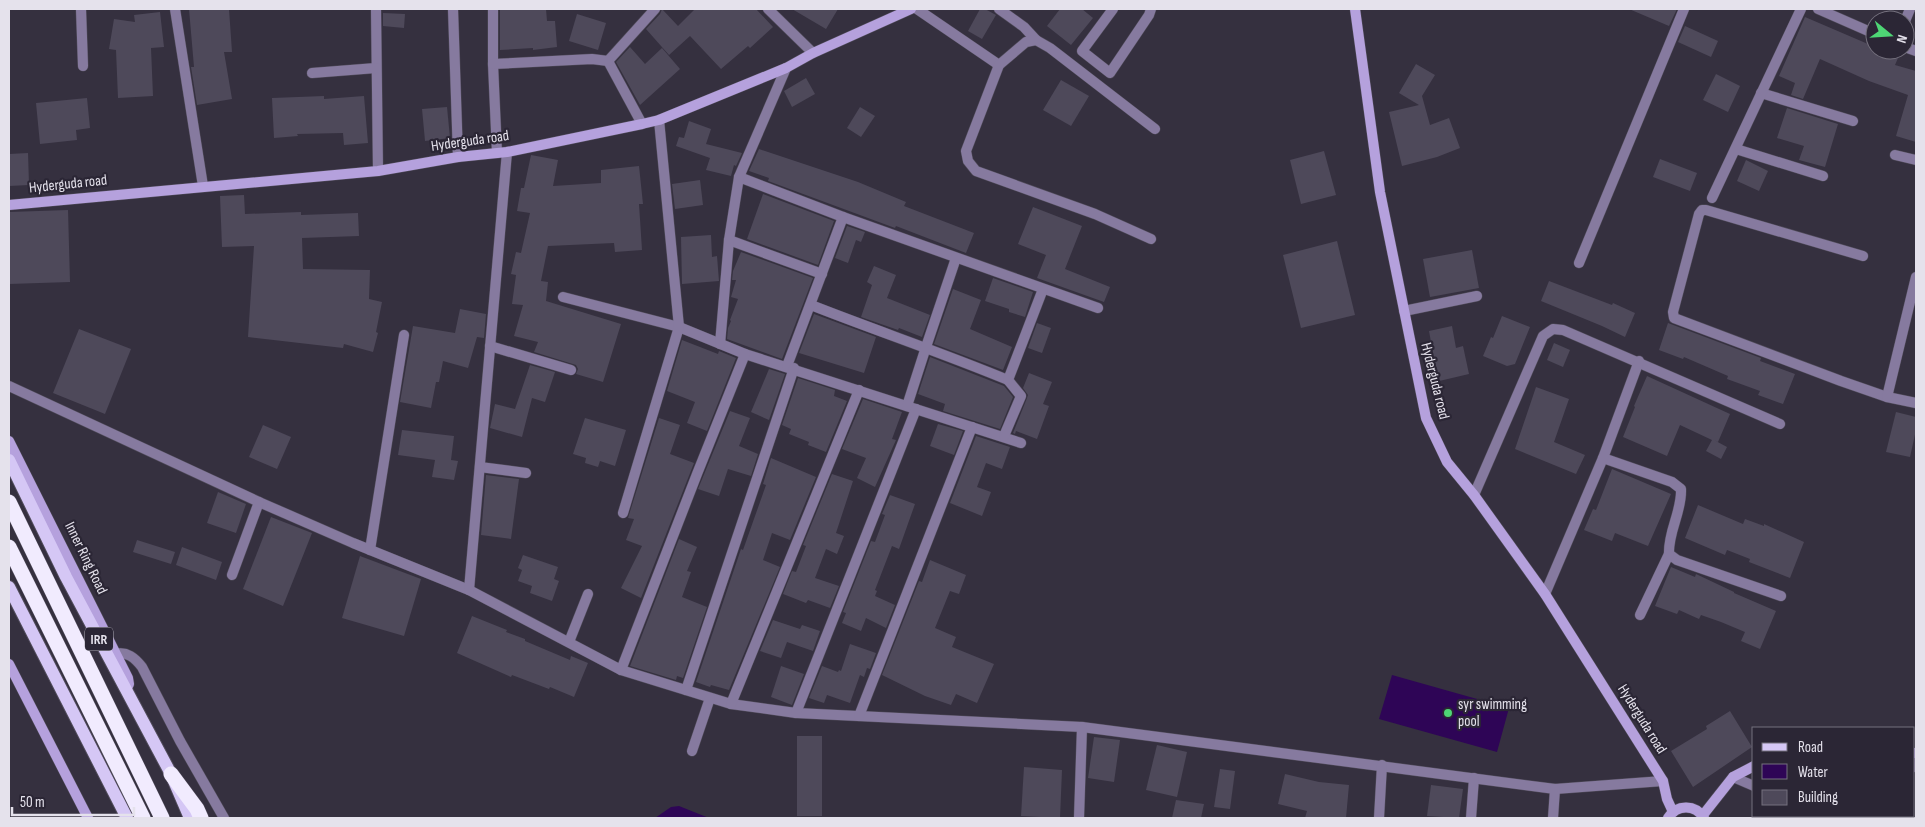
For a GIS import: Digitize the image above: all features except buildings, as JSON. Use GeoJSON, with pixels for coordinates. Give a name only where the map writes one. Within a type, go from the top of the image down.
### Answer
{"type":"FeatureCollection","features":[{"type":"Feature","properties":{"kind":"highway"},"geometry":{"type":"LineString","coordinates":[[9,502],[162,818]]}},
{"type":"Feature","properties":{"kind":"highway"},"geometry":{"type":"LineString","coordinates":[[9,547],[143,818]]}},
{"type":"Feature","properties":{"kind":"highway"},"geometry":{"type":"LineString","coordinates":[[171,774],[197,809],[201,818]]}},
{"type":"Feature","properties":{"kind":"main road","name":"Inner Ring Road"},"geometry":{"type":"LineString","coordinates":[[9,460],[73,578],[126,690],[171,774],[190,818]]}},
{"type":"Feature","properties":{"kind":"main road"},"geometry":{"type":"LineString","coordinates":[[9,587],[127,818]]}},
{"type":"Feature","properties":{"kind":"street"},"geometry":{"type":"LineString","coordinates":[[81,9],[83,66]]}},
{"type":"Feature","properties":{"kind":"street"},"geometry":{"type":"LineString","coordinates":[[175,9],[203,186]]}},
{"type":"Feature","properties":{"kind":"street"},"geometry":{"type":"LineString","coordinates":[[376,9],[378,170]]}},
{"type":"Feature","properties":{"kind":"street"},"geometry":{"type":"LineString","coordinates":[[453,9],[458,156]]}},
{"type":"Feature","properties":{"kind":"street"},"geometry":{"type":"LineString","coordinates":[[469,590],[490,346],[502,153],[493,64],[493,9]]}},
{"type":"Feature","properties":{"kind":"street"},"geometry":{"type":"LineString","coordinates":[[608,61],[655,9]]}},
{"type":"Feature","properties":{"kind":"street"},"geometry":{"type":"LineString","coordinates":[[768,9],[813,53]]}},
{"type":"Feature","properties":{"kind":"street","name":"Hyderguda road"},"geometry":{"type":"LineString","coordinates":[[9,205],[378,170],[458,156],[502,153],[642,124],[659,120],[786,68],[813,53],[911,9]]}},
{"type":"Feature","properties":{"kind":"street"},"geometry":{"type":"LineString","coordinates":[[917,9],[999,65]]}},
{"type":"Feature","properties":{"kind":"street"},"geometry":{"type":"LineString","coordinates":[[998,9],[1024,27],[1036,40],[1050,48],[1155,130]]}},
{"type":"Feature","properties":{"kind":"street"},"geometry":{"type":"LineString","coordinates":[[1113,9],[1082,51],[1110,72],[1149,15],[1150,9]]}},
{"type":"Feature","properties":{"kind":"street","name":"Hyderguda road"},"geometry":{"type":"LineString","coordinates":[[1355,9],[1380,192],[1426,418],[1447,462],[1474,495],[1545,594],[1663,781],[1670,815]]}},
{"type":"Feature","properties":{"kind":"street"},"geometry":{"type":"LineString","coordinates":[[1579,263],[1684,9]]}},
{"type":"Feature","properties":{"kind":"street"},"geometry":{"type":"LineString","coordinates":[[1712,198],[1801,9]]}},
{"type":"Feature","properties":{"kind":"street"},"geometry":{"type":"LineString","coordinates":[[1818,9],[1865,30]]}},
{"type":"Feature","properties":{"kind":"street"},"geometry":{"type":"LineString","coordinates":[[1036,40],[1026,42],[999,65],[966,151],[968,161],[976,171],[1095,214],[1151,239]]}},
{"type":"Feature","properties":{"kind":"street"},"geometry":{"type":"LineString","coordinates":[[493,64],[592,59],[608,61]]}},
{"type":"Feature","properties":{"kind":"street"},"geometry":{"type":"LineString","coordinates":[[608,61],[642,124]]}},
{"type":"Feature","properties":{"kind":"street"},"geometry":{"type":"LineString","coordinates":[[1092,80],[1102,67]]}},
{"type":"Feature","properties":{"kind":"street"},"geometry":{"type":"LineString","coordinates":[[312,72],[376,68]]}},
{"type":"Feature","properties":{"kind":"street"},"geometry":{"type":"LineString","coordinates":[[720,344],[729,240],[738,178],[786,68]]}},
{"type":"Feature","properties":{"kind":"street"},"geometry":{"type":"LineString","coordinates":[[1761,93],[1853,121]]}},
{"type":"Feature","properties":{"kind":"street"},"geometry":{"type":"LineString","coordinates":[[623,513],[679,327],[659,120]]}},
{"type":"Feature","properties":{"kind":"street"},"geometry":{"type":"LineString","coordinates":[[1736,149],[1823,176]]}},
{"type":"Feature","properties":{"kind":"street"},"geometry":{"type":"LineString","coordinates":[[1895,155],[1916,160]]}},
{"type":"Feature","properties":{"kind":"street"},"geometry":{"type":"LineString","coordinates":[[738,178],[1098,308]]}},
{"type":"Feature","properties":{"kind":"street"},"geometry":{"type":"LineString","coordinates":[[1863,256],[1702,210],[1699,214],[1672,312],[1674,318],[1681,322],[1887,397],[1916,403]]}},
{"type":"Feature","properties":{"kind":"street"},"geometry":{"type":"LineString","coordinates":[[686,690],[790,367],[843,217]]}},
{"type":"Feature","properties":{"kind":"street"},"geometry":{"type":"LineString","coordinates":[[729,240],[822,274]]}},
{"type":"Feature","properties":{"kind":"street"},"geometry":{"type":"LineString","coordinates":[[796,713],[912,408],[926,347],[956,258]]}},
{"type":"Feature","properties":{"kind":"street"},"geometry":{"type":"LineString","coordinates":[[1887,397],[1916,279]]}},
{"type":"Feature","properties":{"kind":"street"},"geometry":{"type":"LineString","coordinates":[[1008,380],[1043,289]]}},
{"type":"Feature","properties":{"kind":"street"},"geometry":{"type":"LineString","coordinates":[[1404,311],[1477,296]]}},
{"type":"Feature","properties":{"kind":"street"},"geometry":{"type":"LineString","coordinates":[[563,297],[679,327],[746,354],[1021,443]]}},
{"type":"Feature","properties":{"kind":"street"},"geometry":{"type":"LineString","coordinates":[[811,305],[926,347],[1008,380],[1021,396],[1004,436]]}},
{"type":"Feature","properties":{"kind":"street"},"geometry":{"type":"LineString","coordinates":[[1474,495],[1544,336],[1553,329],[1563,330],[1780,424]]}},
{"type":"Feature","properties":{"kind":"street"},"geometry":{"type":"LineString","coordinates":[[370,550],[404,336]]}},
{"type":"Feature","properties":{"kind":"street"},"geometry":{"type":"LineString","coordinates":[[490,346],[571,370]]}},
{"type":"Feature","properties":{"kind":"street"},"geometry":{"type":"LineString","coordinates":[[621,670],[746,354]]}},
{"type":"Feature","properties":{"kind":"street"},"geometry":{"type":"LineString","coordinates":[[1545,594],[1603,458],[1639,362]]}},
{"type":"Feature","properties":{"kind":"street"},"geometry":{"type":"LineString","coordinates":[[9,386],[259,502],[469,590],[621,670],[731,704],[796,713],[1082,727],[1555,789],[1663,781]]}},
{"type":"Feature","properties":{"kind":"street"},"geometry":{"type":"LineString","coordinates":[[731,704],[859,390]]}},
{"type":"Feature","properties":{"kind":"street"},"geometry":{"type":"LineString","coordinates":[[859,716],[972,427]]}},
{"type":"Feature","properties":{"kind":"street","name":"Inner Ring Road"},"geometry":{"type":"LineString","coordinates":[[9,441],[73,578],[129,680],[126,690]]}},
{"type":"Feature","properties":{"kind":"street"},"geometry":{"type":"LineString","coordinates":[[1603,458],[1672,482],[1681,490],[1682,502],[1668,543],[1669,554],[1640,615]]}},
{"type":"Feature","properties":{"kind":"street"},"geometry":{"type":"LineString","coordinates":[[480,467],[526,473]]}},
{"type":"Feature","properties":{"kind":"street"},"geometry":{"type":"LineString","coordinates":[[232,575],[259,502]]}},
{"type":"Feature","properties":{"kind":"street"},"geometry":{"type":"LineString","coordinates":[[1669,554],[1677,560],[1781,596]]}},
{"type":"Feature","properties":{"kind":"street"},"geometry":{"type":"LineString","coordinates":[[569,642],[588,594]]}},
{"type":"Feature","properties":{"kind":"street"},"geometry":{"type":"LineString","coordinates":[[116,654],[128,654],[142,667],[180,741],[224,818]]}},
{"type":"Feature","properties":{"kind":"street"},"geometry":{"type":"LineString","coordinates":[[9,664],[88,818]]}},
{"type":"Feature","properties":{"kind":"street"},"geometry":{"type":"LineString","coordinates":[[692,751],[710,698]]}},
{"type":"Feature","properties":{"kind":"street"},"geometry":{"type":"LineString","coordinates":[[1079,818],[1082,727]]}},
{"type":"Feature","properties":{"kind":"street"},"geometry":{"type":"LineString","coordinates":[[1379,818],[1382,766]]}},
{"type":"Feature","properties":{"kind":"street"},"geometry":{"type":"LineString","coordinates":[[1670,815],[1684,807],[1691,808],[1704,817],[1733,777],[1752,767]]}},
{"type":"Feature","properties":{"kind":"street"},"geometry":{"type":"LineString","coordinates":[[1733,777],[1752,785]]}},
{"type":"Feature","properties":{"kind":"street"},"geometry":{"type":"LineString","coordinates":[[1470,818],[1474,778]]}},
{"type":"Feature","properties":{"kind":"street"},"geometry":{"type":"LineString","coordinates":[[1553,818],[1555,789]]}},
{"type":"Feature","properties":{"kind":"water"},"geometry":{"type":"Polygon","coordinates":[[[1392,675],[1509,708],[1497,752],[1379,719],[1392,675]]]}},
{"type":"Feature","properties":{"kind":"water"},"geometry":{"type":"Polygon","coordinates":[[[679,806],[709,818],[655,818],[671,807],[679,806]]]}},
{"type":"Feature","properties":{"kind":"place","name":"syr swimming pool"},"geometry":{"type":"Point","coordinates":[1448,713]}}]}
